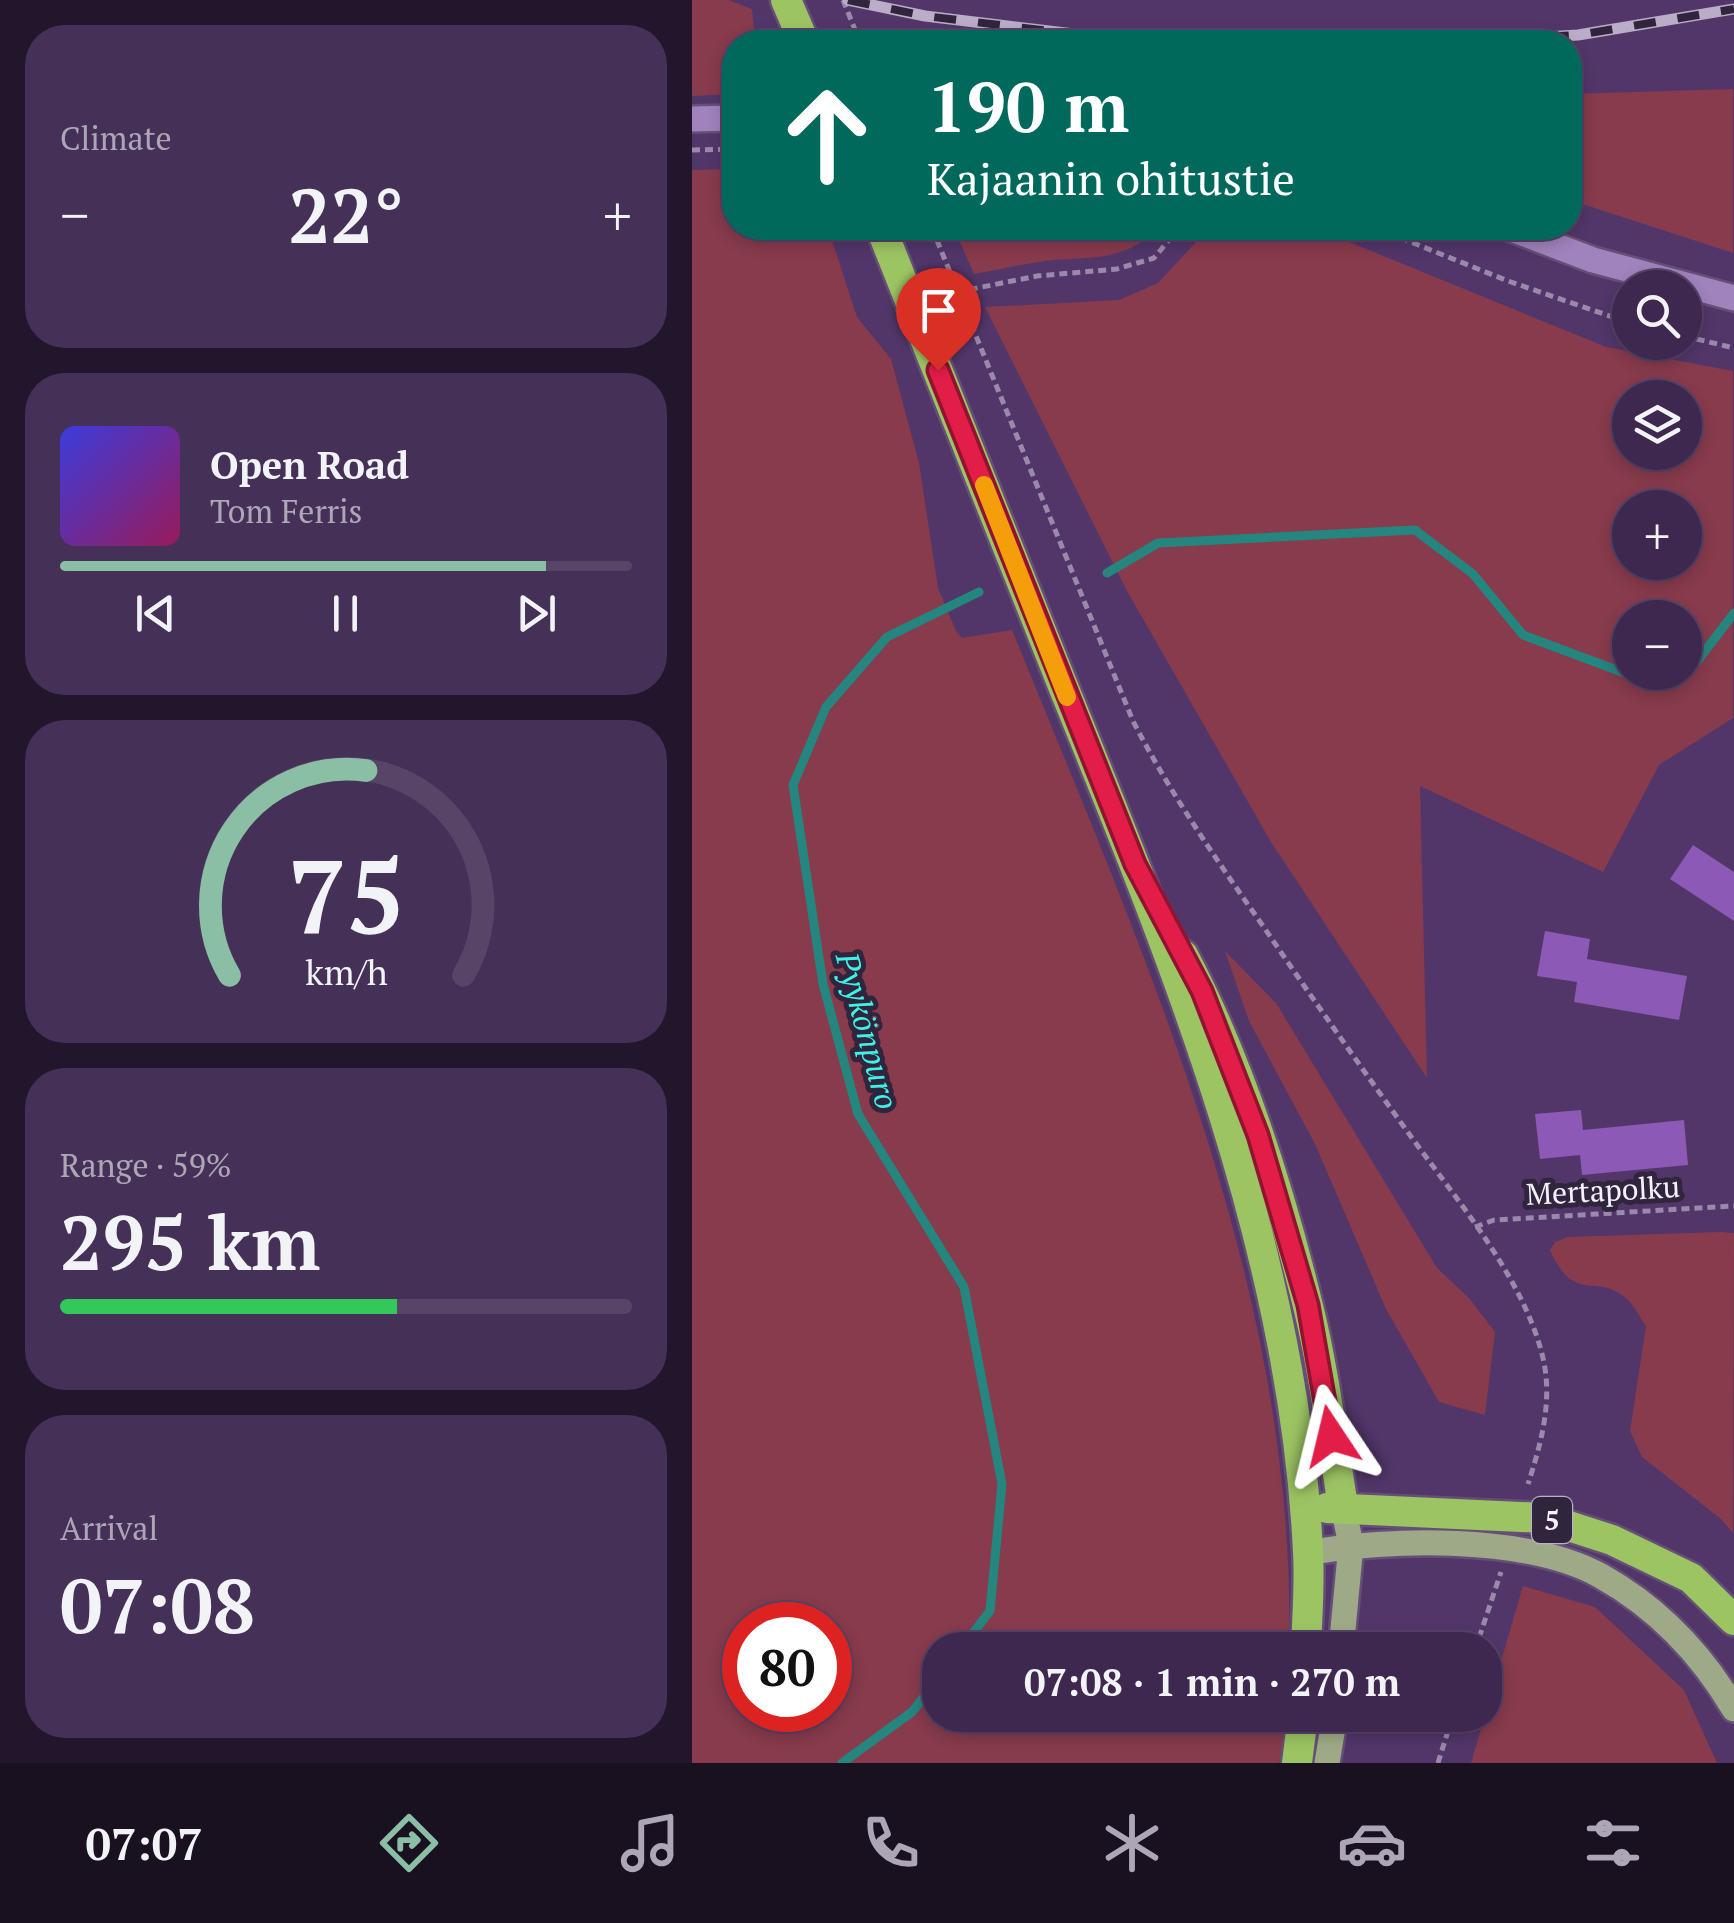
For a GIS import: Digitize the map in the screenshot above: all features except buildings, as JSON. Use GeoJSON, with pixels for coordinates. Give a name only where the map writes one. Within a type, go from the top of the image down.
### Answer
{"type":"FeatureCollection","features":[{"type":"Feature","properties":{"kind":"highway"},"geometry":{"type":"LineString","coordinates":[[786,0],[799,30]]}},
{"type":"Feature","properties":{"kind":"highway"},"geometry":{"type":"LineString","coordinates":[[886,240],[1135,864],[1230,1132],[1256,1221],[1292,1402],[1308,1553],[1306,1632]]}},
{"type":"Feature","properties":{"kind":"highway"},"geometry":{"type":"LineString","coordinates":[[1135,864],[1202,991],[1258,1135],[1308,1305],[1343,1506],[1304,1510]]}},
{"type":"Feature","properties":{"kind":"highway","name":"5"},"geometry":{"type":"LineString","coordinates":[[1343,1506],[1398,1513],[1544,1518],[1612,1540],[1691,1578],[1734,1620]]}},
{"type":"Feature","properties":{"kind":"highway"},"geometry":{"type":"LineString","coordinates":[[1297,1763],[1302,1732]]}},
{"type":"Feature","properties":{"kind":"main road"},"geometry":{"type":"LineString","coordinates":[[1343,1506],[1350,1545],[1343,1632]]}},
{"type":"Feature","properties":{"kind":"main road"},"geometry":{"type":"LineString","coordinates":[[1308,1553],[1350,1545],[1406,1542],[1509,1550],[1597,1574],[1668,1624],[1699,1656],[1734,1709]]}},
{"type":"Feature","properties":{"kind":"main road"},"geometry":{"type":"LineString","coordinates":[[1326,1763],[1332,1732]]}},
{"type":"Feature","properties":{"kind":"street"},"geometry":{"type":"LineString","coordinates":[[692,120],[722,119]]}},
{"type":"Feature","properties":{"kind":"street"},"geometry":{"type":"LineString","coordinates":[[1543,240],[1657,280],[1734,298]]}},
{"type":"Feature","properties":{"kind":"path"},"geometry":{"type":"LineString","coordinates":[[843,0],[855,30]]}},
{"type":"Feature","properties":{"kind":"path"},"geometry":{"type":"LineString","coordinates":[[692,150],[722,150]]}},
{"type":"Feature","properties":{"kind":"path"},"geometry":{"type":"LineString","coordinates":[[937,240],[1133,721],[1161,774],[1342,1042],[1508,1276],[1543,1358],[1546,1394],[1542,1440],[1528,1484]]}},
{"type":"Feature","properties":{"kind":"path"},"geometry":{"type":"LineString","coordinates":[[957,292],[1037,276],[1117,269],[1154,258],[1169,240]]}},
{"type":"Feature","properties":{"kind":"path"},"geometry":{"type":"LineString","coordinates":[[1406,240],[1612,317]]}},
{"type":"Feature","properties":{"kind":"path"},"geometry":{"type":"LineString","coordinates":[[1702,340],[1734,348]]}},
{"type":"Feature","properties":{"kind":"path","name":"Mertapolku"},"geometry":{"type":"LineString","coordinates":[[1475,1227],[1494,1220],[1734,1206]]}},
{"type":"Feature","properties":{"kind":"path"},"geometry":{"type":"LineString","coordinates":[[1481,1632],[1502,1570]]}},
{"type":"Feature","properties":{"kind":"path"},"geometry":{"type":"LineString","coordinates":[[1438,1763],[1448,1732]]}},
{"type":"Feature","properties":{"kind":"shaded area"},"geometry":{"type":"Polygon","coordinates":[[[692,0],[728,0],[752,9],[754,30],[722,30],[722,95],[692,96],[692,0]]]}},
{"type":"Feature","properties":{"kind":"shaded area"},"geometry":{"type":"Polygon","coordinates":[[[1733,89],[1733,253],[1582,204],[1582,94],[1733,89]]]}},
{"type":"Feature","properties":{"kind":"shaded area"},"geometry":{"type":"Polygon","coordinates":[[[722,169],[722,240],[832,240],[857,317],[891,359],[919,463],[938,588],[962,638],[1012,630],[1112,876],[1203,1127],[1240,1255],[1268,1385],[1285,1516],[1288,1632],[922,1632],[922,1732],[1284,1732],[1279,1763],[692,1763],[692,170],[722,169]]]}},
{"type":"Feature","properties":{"kind":"shaded area"},"geometry":{"type":"Polygon","coordinates":[[[959,240],[1143,240],[1119,253],[974,274],[959,240]]]}},
{"type":"Feature","properties":{"kind":"shaded area"},"geometry":{"type":"Polygon","coordinates":[[[1197,240],[1344,240],[1612,348],[1612,360],[1675,360],[1733,371],[1733,718],[1659,765],[1603,872],[1420,786],[1427,1078],[1271,842],[1127,591],[985,307],[1119,300],[1158,283],[1197,240]]]}},
{"type":"Feature","properties":{"kind":"shaded area"},"geometry":{"type":"Polygon","coordinates":[[[1225,951],[1276,1003],[1437,1268],[1469,1298],[1495,1332],[1485,1415],[1439,1402],[1386,1309],[1315,1144],[1249,1021],[1225,951]]]}},
{"type":"Feature","properties":{"kind":"shaded area"},"geometry":{"type":"Polygon","coordinates":[[[1734,1233],[1733,1533],[1721,1519],[1642,1457],[1630,1431],[1646,1326],[1635,1308],[1616,1291],[1577,1283],[1568,1277],[1550,1250],[1555,1242],[1568,1237],[1734,1233]]]}},
{"type":"Feature","properties":{"kind":"shaded area"},"geometry":{"type":"Polygon","coordinates":[[[1523,1586],[1595,1607],[1684,1690],[1717,1763],[1471,1763],[1480,1732],[1502,1732],[1502,1657],[1523,1586]]]}},
{"type":"Feature","properties":{"kind":"waterway","name":"Pyykönpuro"},"geometry":{"type":"LineString","coordinates":[[1107,573],[1158,543],[1415,530],[1473,574],[1523,635],[1638,678],[1689,672],[1734,613]]}},
{"type":"Feature","properties":{"kind":"waterway","name":"Pyykönpuro"},"geometry":{"type":"LineString","coordinates":[[974,1632],[990,1611],[1002,1484],[964,1287],[858,1114],[823,984],[793,785],[826,707],[887,637],[979,592]]}},
{"type":"Feature","properties":{"kind":"waterway","name":"Pyykönpuro"},"geometry":{"type":"LineString","coordinates":[[842,1763],[912,1712],[922,1699]]}},
{"type":"Feature","properties":{"kind":"railway"},"geometry":{"type":"LineString","coordinates":[[848,0],[925,16],[1041,30]]}},
{"type":"Feature","properties":{"kind":"railway"},"geometry":{"type":"LineString","coordinates":[[1582,34],[1734,9]]}},
{"type":"Feature","properties":{"kind":"slow traffic"},"geometry":{"type":"LineString","coordinates":[[984,485],[1067,697]]}},
{"type":"Feature","properties":{"kind":"route"},"geometry":{"type":"LineString","coordinates":[[938,370],[1135,864],[1202,991],[1258,1135],[1308,1305],[1331,1436]]}}]}
